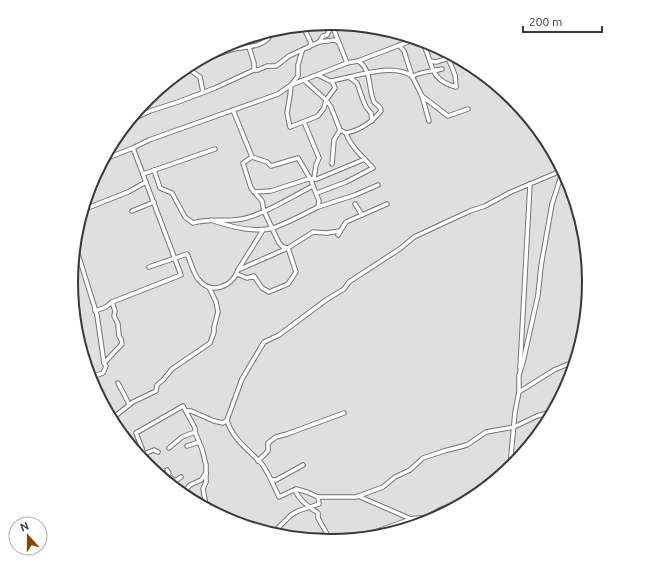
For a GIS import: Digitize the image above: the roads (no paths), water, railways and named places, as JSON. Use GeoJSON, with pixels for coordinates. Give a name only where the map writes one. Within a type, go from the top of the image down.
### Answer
{"type":"FeatureCollection","features":[{"type":"Feature","properties":{"kind":"street"},"geometry":{"type":"LineString","coordinates":[[319,42],[323,36],[327,36],[329,30]]}},
{"type":"Feature","properties":{"kind":"street"},"geometry":{"type":"LineString","coordinates":[[334,30],[347,64]]}},
{"type":"Feature","properties":{"kind":"street"},"geometry":{"type":"LineString","coordinates":[[305,31],[310,47]]}},
{"type":"Feature","properties":{"kind":"street"},"geometry":{"type":"LineString","coordinates":[[227,52],[263,43],[268,38]]}},
{"type":"Feature","properties":{"kind":"street"},"geometry":{"type":"LineString","coordinates":[[140,115],[203,92],[254,70],[267,66],[276,66],[289,56],[319,42],[328,40],[338,42]]}},
{"type":"Feature","properties":{"kind":"street"},"geometry":{"type":"LineString","coordinates":[[111,157],[149,140],[278,94],[292,84],[407,42]]}},
{"type":"Feature","properties":{"kind":"street"},"geometry":{"type":"LineString","coordinates":[[399,45],[404,51],[412,77],[422,96],[429,121]]}},
{"type":"Feature","properties":{"kind":"street"},"geometry":{"type":"LineString","coordinates":[[248,47],[254,63],[254,70]]}},
{"type":"Feature","properties":{"kind":"street"},"geometry":{"type":"LineString","coordinates":[[425,48],[433,72],[438,78],[456,87],[455,75],[449,60]]}},
{"type":"Feature","properties":{"kind":"street"},"geometry":{"type":"LineString","coordinates":[[302,51],[298,66],[298,76],[292,84],[287,113],[290,127],[318,116],[323,110],[326,100],[334,88],[332,81]]}},
{"type":"Feature","properties":{"kind":"street"},"geometry":{"type":"LineString","coordinates":[[430,61],[436,62],[445,58]]}},
{"type":"Feature","properties":{"kind":"street"},"geometry":{"type":"LineString","coordinates":[[304,80],[326,100],[331,107],[340,130],[346,133],[358,131],[372,121],[382,110],[374,101],[368,73],[363,65],[358,61]]}},
{"type":"Feature","properties":{"kind":"street"},"geometry":{"type":"LineString","coordinates":[[412,77],[416,74],[433,72],[442,69]]}},
{"type":"Feature","properties":{"kind":"street"},"geometry":{"type":"LineString","coordinates":[[318,74],[332,81],[343,77],[395,70],[404,72],[412,77]]}},
{"type":"Feature","properties":{"kind":"street"},"geometry":{"type":"LineString","coordinates":[[191,71],[200,77],[203,92]]}},
{"type":"Feature","properties":{"kind":"street"},"geometry":{"type":"LineString","coordinates":[[349,77],[357,83],[366,107],[371,113],[372,121]]}},
{"type":"Feature","properties":{"kind":"street"},"geometry":{"type":"LineString","coordinates":[[422,96],[448,116],[468,109]]}},
{"type":"Feature","properties":{"kind":"street"},"geometry":{"type":"LineString","coordinates":[[323,110],[331,107]]}},
{"type":"Feature","properties":{"kind":"street"},"geometry":{"type":"LineString","coordinates":[[233,110],[252,157],[267,162],[271,166],[298,158],[312,179]]}},
{"type":"Feature","properties":{"kind":"street"},"geometry":{"type":"LineString","coordinates":[[304,122],[319,158],[312,179],[319,201],[318,208]]}},
{"type":"Feature","properties":{"kind":"street"},"geometry":{"type":"LineString","coordinates":[[332,164],[334,140],[340,130]]}},
{"type":"Feature","properties":{"kind":"street"},"geometry":{"type":"LineString","coordinates":[[317,193],[346,182],[373,168],[354,146],[346,133]]}},
{"type":"Feature","properties":{"kind":"street"},"geometry":{"type":"LineString","coordinates":[[95,311],[106,307],[112,302],[181,275],[133,148]]}},
{"type":"Feature","properties":{"kind":"street"},"geometry":{"type":"LineString","coordinates":[[143,174],[214,149]]}},
{"type":"Feature","properties":{"kind":"street"},"geometry":{"type":"LineString","coordinates":[[252,157],[243,163],[251,188],[262,201],[264,211],[281,246],[288,248]]}},
{"type":"Feature","properties":{"kind":"street"},"geometry":{"type":"LineString","coordinates":[[254,192],[275,190],[322,177],[365,159]]}},
{"type":"Feature","properties":{"kind":"street"},"geometry":{"type":"LineString","coordinates":[[154,170],[160,188],[172,193],[185,217],[193,223],[200,220],[242,219],[264,211],[313,186]]}},
{"type":"Feature","properties":{"kind":"street"},"geometry":{"type":"LineString","coordinates":[[544,414],[514,427],[486,432],[467,445],[423,458],[410,470],[394,477],[383,487],[354,498],[343,496],[318,497],[307,492],[295,490],[279,497],[266,471],[238,439],[229,427],[227,420],[242,379],[264,342],[279,335],[321,304],[344,290],[349,282],[414,237],[557,173]]}},
{"type":"Feature","properties":{"kind":"street"},"geometry":{"type":"LineString","coordinates":[[520,373],[538,295],[541,266],[552,204],[560,180]]}},
{"type":"Feature","properties":{"kind":"street"},"geometry":{"type":"LineString","coordinates":[[89,207],[128,192],[146,182]]}},
{"type":"Feature","properties":{"kind":"street"},"geometry":{"type":"LineString","coordinates":[[511,457],[515,412],[519,392],[530,184]]}},
{"type":"Feature","properties":{"kind":"street"},"geometry":{"type":"LineString","coordinates":[[211,220],[240,228],[263,230],[272,228],[318,208],[378,185]]}},
{"type":"Feature","properties":{"kind":"street"},"geometry":{"type":"LineString","coordinates":[[132,211],[154,202]]}},
{"type":"Feature","properties":{"kind":"street"},"geometry":{"type":"LineString","coordinates":[[355,204],[362,215]]}},
{"type":"Feature","properties":{"kind":"street"},"geometry":{"type":"LineString","coordinates":[[237,272],[288,248],[313,232],[339,233],[346,222],[387,204]]}},
{"type":"Feature","properties":{"kind":"street"},"geometry":{"type":"LineString","coordinates":[[149,267],[187,254],[198,280],[210,287],[221,288],[236,278],[237,272],[263,230]]}},
{"type":"Feature","properties":{"kind":"street"},"geometry":{"type":"LineString","coordinates":[[237,272],[247,278],[254,276],[262,288],[267,292],[288,284],[296,272],[288,248]]}},
{"type":"Feature","properties":{"kind":"street"},"geometry":{"type":"LineString","coordinates":[[79,258],[95,311],[104,363],[106,366],[103,372],[96,375]]}},
{"type":"Feature","properties":{"kind":"street"},"geometry":{"type":"LineString","coordinates":[[116,416],[129,404],[156,392],[157,385],[172,369],[210,343],[218,312],[210,287]]}},
{"type":"Feature","properties":{"kind":"street"},"geometry":{"type":"LineString","coordinates":[[104,363],[122,344],[119,336],[118,324],[114,316],[115,311],[112,302]]}},
{"type":"Feature","properties":{"kind":"street"},"geometry":{"type":"LineString","coordinates":[[519,392],[554,370],[567,364]]}},
{"type":"Feature","properties":{"kind":"street"},"geometry":{"type":"LineString","coordinates":[[118,383],[129,404]]}},
{"type":"Feature","properties":{"kind":"street"},"geometry":{"type":"LineString","coordinates":[[143,451],[136,433],[183,406],[195,428],[205,460],[206,482],[203,489],[205,501]]}},
{"type":"Feature","properties":{"kind":"street"},"geometry":{"type":"LineString","coordinates":[[186,411],[191,411],[214,421],[223,423],[227,420]]}},
{"type":"Feature","properties":{"kind":"street"},"geometry":{"type":"LineString","coordinates":[[258,461],[268,451],[268,443],[276,437],[344,412]]}},
{"type":"Feature","properties":{"kind":"street"},"geometry":{"type":"LineString","coordinates":[[169,448],[182,437],[195,432]]}},
{"type":"Feature","properties":{"kind":"street"},"geometry":{"type":"LineString","coordinates":[[187,446],[199,442]]}},
{"type":"Feature","properties":{"kind":"street"},"geometry":{"type":"LineString","coordinates":[[145,454],[154,450],[158,452]]}},
{"type":"Feature","properties":{"kind":"street"},"geometry":{"type":"LineString","coordinates":[[271,480],[276,480],[303,465]]}},
{"type":"Feature","properties":{"kind":"street"},"geometry":{"type":"LineString","coordinates":[[167,470],[167,474]]}},
{"type":"Feature","properties":{"kind":"street"},"geometry":{"type":"LineString","coordinates":[[186,490],[201,480],[206,473]]}},
{"type":"Feature","properties":{"kind":"street"},"geometry":{"type":"LineString","coordinates":[[174,481],[181,477]]}},
{"type":"Feature","properties":{"kind":"street"},"geometry":{"type":"LineString","coordinates":[[295,490],[298,496],[307,504],[309,508],[318,513],[318,518],[327,534]]}},
{"type":"Feature","properties":{"kind":"street"},"geometry":{"type":"LineString","coordinates":[[358,496],[416,519]]}},
{"type":"Feature","properties":{"kind":"street"},"geometry":{"type":"LineString","coordinates":[[278,528],[291,515],[319,504],[318,497]]}},
{"type":"Feature","properties":{"kind":"street"},"geometry":{"type":"LineString","coordinates":[[383,528],[411,518],[420,517]]}}]}
